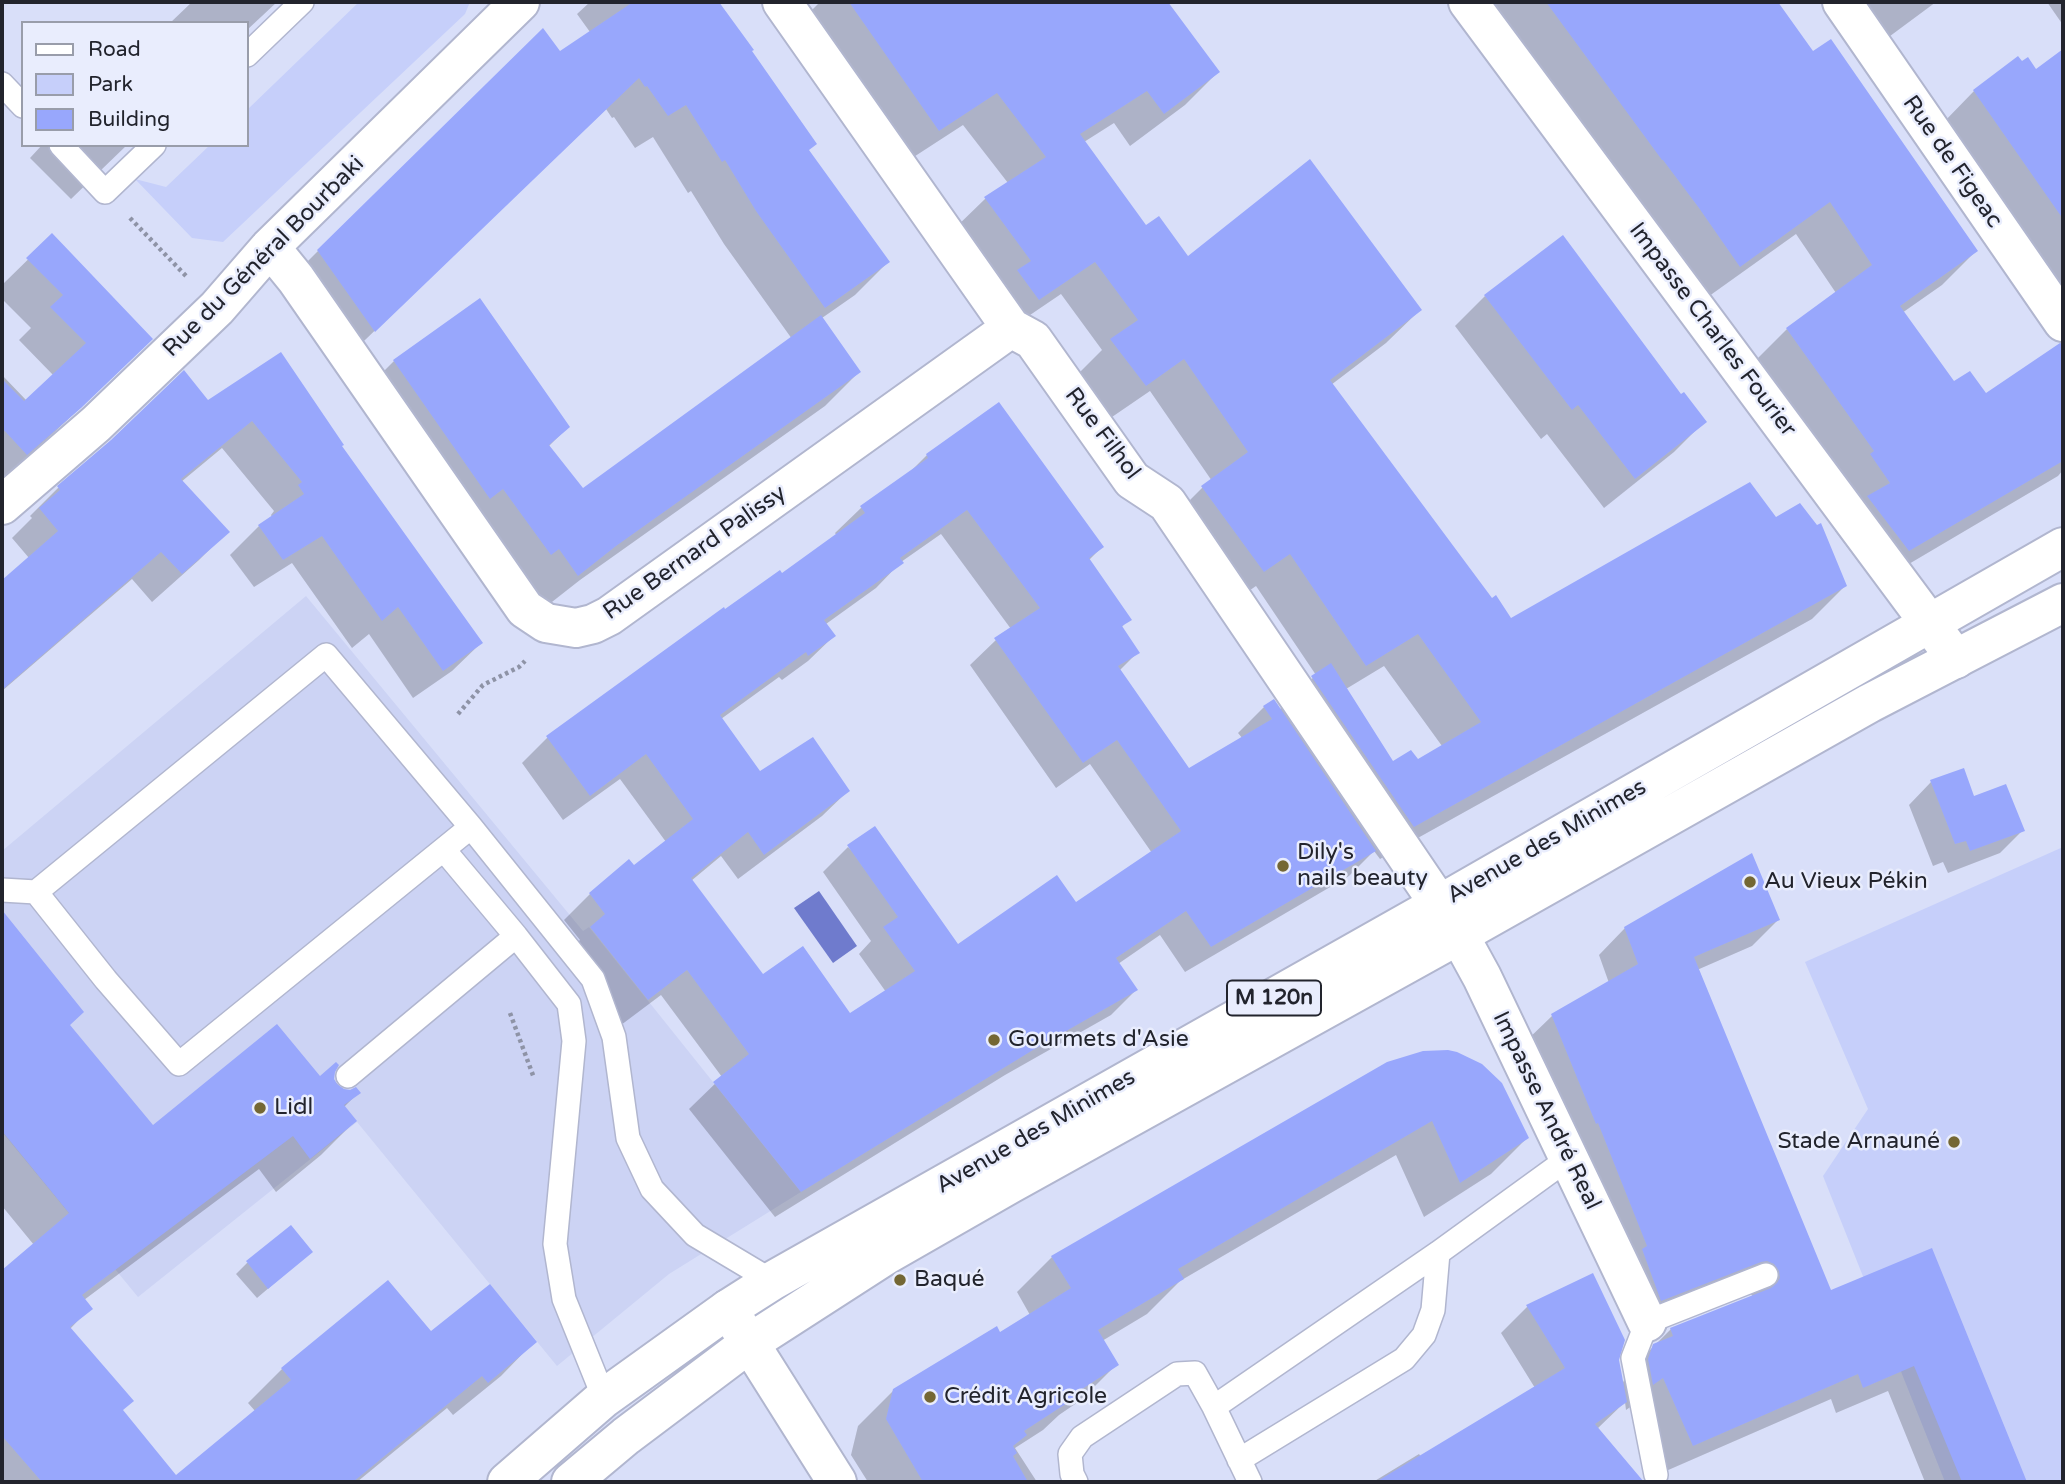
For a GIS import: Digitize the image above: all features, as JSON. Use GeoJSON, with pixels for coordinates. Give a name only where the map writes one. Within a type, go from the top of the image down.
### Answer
{"type":"FeatureCollection","features":[{"type":"Feature","properties":{"kind":"street","name":"Rue du Général Bourbaki"},"geometry":{"type":"LineString","coordinates":[[2,505],[96,424],[217,308],[270,247],[520,2]]}},
{"type":"Feature","properties":{"kind":"street","name":"Rue Filhol"},"geometry":{"type":"LineString","coordinates":[[782,2],[1011,328],[1033,340],[1132,480],[1167,503],[1449,919]]}},
{"type":"Feature","properties":{"kind":"street","name":"Impasse Charles Fourier"},"geometry":{"type":"LineString","coordinates":[[1468,2],[1956,659]]}},
{"type":"Feature","properties":{"kind":"street","name":"Rue de Figeac"},"geometry":{"type":"LineString","coordinates":[[1842,2],[2063,322]]}},
{"type":"Feature","properties":{"kind":"street"},"geometry":{"type":"LineString","coordinates":[[270,247],[296,279],[525,608],[546,622],[560,626]]}},
{"type":"Feature","properties":{"kind":"street","name":"Rue Bernard Palissy"},"geometry":{"type":"LineString","coordinates":[[560,626],[576,628],[610,616],[1011,328]]}},
{"type":"Feature","properties":{"kind":"street","name":"Avenue des Minimes"},"geometry":{"type":"LineString","coordinates":[[571,1482],[626,1436],[751,1342],[853,1275],[1449,919],[1929,623],[2063,547]]}},
{"type":"Feature","properties":{"kind":"street","name":"Avenue des Minimes"},"geometry":{"type":"LineString","coordinates":[[507,1482],[604,1398],[728,1309],[772,1281],[1449,919],[2063,603]]}},
{"type":"Feature","properties":{"kind":"street","name":"Impasse André Real"},"geometry":{"type":"LineString","coordinates":[[1449,919],[1482,977],[1647,1322]]}},
{"type":"Feature","properties":{"kind":"street"},"geometry":{"type":"LineString","coordinates":[[728,1309],[837,1482]]}},
{"type":"Feature","properties":{"kind":"lane"},"geometry":{"type":"LineString","coordinates":[[248,54],[302,2]]}},
{"type":"Feature","properties":{"kind":"lane"},"geometry":{"type":"LineString","coordinates":[[2,85],[21,104]]}},
{"type":"Feature","properties":{"kind":"lane"},"geometry":{"type":"LineString","coordinates":[[63,147],[106,192],[152,147]]}},
{"type":"Feature","properties":{"kind":"lane"},"geometry":{"type":"LineString","coordinates":[[2,890],[36,892],[326,655],[471,827],[593,979],[614,1037],[628,1138],[652,1189],[695,1236],[772,1281]]}},
{"type":"Feature","properties":{"kind":"lane"},"geometry":{"type":"LineString","coordinates":[[36,892],[106,980],[179,1064],[471,827]]}},
{"type":"Feature","properties":{"kind":"lane"},"geometry":{"type":"LineString","coordinates":[[444,849],[569,1004],[574,1041],[555,1244],[564,1299],[604,1398]]}},
{"type":"Feature","properties":{"kind":"lane"},"geometry":{"type":"LineString","coordinates":[[348,1076],[516,936]]}},
{"type":"Feature","properties":{"kind":"lane"},"geometry":{"type":"LineString","coordinates":[[1214,1407],[1438,1253],[1569,1158]]}},
{"type":"Feature","properties":{"kind":"lane"},"geometry":{"type":"LineString","coordinates":[[1239,1460],[1404,1359],[1424,1335],[1433,1310],[1438,1253]]}},
{"type":"Feature","properties":{"kind":"lane"},"geometry":{"type":"LineString","coordinates":[[1656,1475],[1633,1358],[1647,1322],[1766,1275]]}},
{"type":"Feature","properties":{"kind":"lane"},"geometry":{"type":"LineString","coordinates":[[1076,1482],[1072,1474],[1070,1454],[1082,1437],[1177,1374],[1195,1373],[1250,1482]]}},
{"type":"Feature","properties":{"kind":"path"},"geometry":{"type":"LineString","coordinates":[[106,192],[217,308]]}},
{"type":"Feature","properties":{"kind":"path"},"geometry":{"type":"LineString","coordinates":[[458,714],[482,685],[519,667],[560,626]]}},
{"type":"Feature","properties":{"kind":"shaded area"},"geometry":{"type":"Polygon","coordinates":[[[306,596],[583,931],[589,927],[801,1192],[669,1274],[557,1366],[357,1122],[138,1297],[2,1132],[2,851],[306,596]]]}},
{"type":"Feature","properties":{"kind":"green space"},"geometry":{"type":"Polygon","coordinates":[[[359,2],[470,2],[465,14],[223,242],[192,238],[135,179],[166,187],[208,147],[248,147],[248,109],[359,2]]]}},
{"type":"Feature","properties":{"kind":"green space","name":"Stade Arnauné"},"geometry":{"type":"Polygon","coordinates":[[[2063,847],[2063,1482],[1945,1482],[1823,1176],[1868,1109],[1805,962],[2063,847]]]}},
{"type":"Feature","properties":{"kind":"water"},"geometry":{"type":"Polygon","coordinates":[[[819,891],[857,946],[833,963],[794,908],[819,891]]]}},
{"type":"Feature","properties":{"kind":"building"},"geometry":{"type":"Polygon","coordinates":[[[633,2],[719,2],[817,144],[809,150],[890,262],[825,308],[756,211],[725,160],[722,162],[686,105],[668,116],[639,78],[375,332],[317,250],[543,28],[560,51],[633,2]]]}},
{"type":"Feature","properties":{"kind":"building"},"geometry":{"type":"Polygon","coordinates":[[[849,2],[1168,2],[1220,72],[1164,114],[1147,91],[1080,134],[1146,225],[1159,216],[1188,256],[1310,159],[1422,310],[1330,380],[1492,598],[1496,595],[1511,618],[1750,482],[1776,517],[1800,503],[1817,525],[1821,523],[1847,586],[1414,827],[1311,676],[1331,663],[1393,761],[1411,750],[1418,759],[1481,722],[1418,634],[1366,666],[1290,554],[1264,572],[1201,486],[1248,452],[1184,359],[1146,386],[1110,339],[1138,320],[1095,262],[1039,300],[1017,270],[1031,261],[984,197],[1046,157],[997,93],[939,131],[849,2]]]}},
{"type":"Feature","properties":{"kind":"building"},"geometry":{"type":"Polygon","coordinates":[[[1546,2],[1778,2],[1813,51],[1831,39],[1978,251],[1900,306],[1954,381],[1970,371],[1986,393],[2060,343],[2063,344],[2063,461],[1909,551],[1867,496],[1890,483],[1870,454],[1874,451],[1786,328],[1872,265],[1830,202],[1740,267],[1546,2]]]}},
{"type":"Feature","properties":{"kind":"building"},"geometry":{"type":"Polygon","coordinates":[[[2063,49],[2063,219],[1973,90],[2018,56],[2022,61],[2028,57],[2036,69],[2063,49]]]}},
{"type":"Feature","properties":{"kind":"building"},"geometry":{"type":"Polygon","coordinates":[[[52,233],[153,339],[27,455],[2,428],[2,379],[24,401],[86,343],[50,307],[63,295],[26,258],[52,233]]]}},
{"type":"Feature","properties":{"kind":"building"},"geometry":{"type":"Polygon","coordinates":[[[1563,235],[1681,394],[1684,392],[1707,422],[1635,479],[1578,405],[1572,410],[1484,295],[1563,235]]]}},
{"type":"Feature","properties":{"kind":"building"},"geometry":{"type":"Polygon","coordinates":[[[480,298],[570,427],[549,445],[583,488],[821,315],[861,372],[616,546],[578,576],[559,549],[551,555],[503,489],[490,499],[393,360],[480,298]]]}},
{"type":"Feature","properties":{"kind":"building"},"geometry":{"type":"Polygon","coordinates":[[[281,352],[344,445],[342,446],[483,643],[443,671],[398,607],[382,621],[322,536],[283,560],[258,525],[304,494],[298,485],[302,482],[252,421],[181,479],[230,532],[182,574],[161,552],[2,690],[2,580],[58,531],[39,508],[60,490],[57,486],[111,440],[184,370],[208,400],[281,352]]]}},
{"type":"Feature","properties":{"kind":"building"},"geometry":{"type":"Polygon","coordinates":[[[999,402],[1104,547],[1089,558],[1132,620],[1122,626],[1140,653],[1118,666],[1189,768],[1272,719],[1263,706],[1274,699],[1376,851],[1211,947],[1186,911],[1116,958],[1138,990],[1033,1050],[801,1192],[713,1082],[749,1054],[687,970],[648,1000],[590,927],[605,914],[589,893],[629,859],[634,865],[693,819],[646,754],[590,796],[546,736],[724,607],[725,609],[780,570],[782,573],[865,513],[860,506],[928,458],[926,454],[999,402]],[[967,510],[900,558],[904,563],[824,620],[836,636],[808,656],[806,652],[720,715],[760,771],[813,737],[850,791],[764,855],[748,832],[691,878],[763,974],[803,946],[850,1013],[915,971],[883,927],[898,917],[847,845],[875,826],[958,944],[1057,875],[1076,902],[1181,831],[1117,740],[1083,763],[994,638],[1040,608],[967,510]]]}},
{"type":"Feature","properties":{"kind":"building"},"geometry":{"type":"Polygon","coordinates":[[[1964,768],[1974,796],[2006,784],[2025,831],[1970,851],[1966,841],[1955,844],[1930,780],[1964,768]]]}},
{"type":"Feature","properties":{"kind":"building"},"geometry":{"type":"Polygon","coordinates":[[[1752,853],[1780,920],[1694,957],[1831,1290],[1932,1248],[2027,1482],[1962,1482],[1914,1366],[1863,1388],[1858,1374],[1693,1446],[1663,1378],[1653,1385],[1648,1359],[1653,1344],[1673,1336],[1670,1328],[1771,1288],[1780,1278],[1779,1271],[1774,1264],[1761,1262],[1661,1301],[1642,1249],[1647,1246],[1551,1014],[1638,964],[1624,927],[1752,853]]]}},
{"type":"Feature","properties":{"kind":"building"},"geometry":{"type":"Polygon","coordinates":[[[2,910],[84,1012],[70,1025],[153,1125],[277,1024],[320,1076],[336,1062],[339,1065],[334,1079],[337,1084],[350,1090],[356,1087],[361,1093],[344,1105],[357,1121],[310,1159],[293,1136],[82,1295],[93,1309],[70,1327],[134,1401],[123,1410],[176,1475],[291,1380],[281,1368],[388,1280],[431,1331],[490,1284],[537,1342],[488,1383],[482,1376],[353,1482],[42,1482],[2,1436],[2,1270],[69,1213],[2,1131],[2,910]]]}},
{"type":"Feature","properties":{"kind":"building"},"geometry":{"type":"Polygon","coordinates":[[[1448,1050],[1482,1064],[1502,1083],[1529,1138],[1460,1183],[1432,1121],[1178,1269],[1184,1279],[1098,1330],[1119,1365],[1079,1391],[1081,1394],[1024,1431],[1027,1435],[1013,1446],[1017,1453],[1013,1456],[1028,1482],[923,1482],[886,1419],[893,1389],[997,1326],[1000,1332],[1071,1288],[1051,1256],[1387,1062],[1423,1051],[1448,1050]]]}},
{"type":"Feature","properties":{"kind":"building"},"geometry":{"type":"Polygon","coordinates":[[[291,1225],[313,1252],[268,1289],[246,1261],[291,1225]]]}},
{"type":"Feature","properties":{"kind":"building"},"geometry":{"type":"Polygon","coordinates":[[[1593,1273],[1625,1340],[1619,1360],[1627,1402],[1595,1424],[1644,1482],[1376,1482],[1565,1368],[1526,1305],[1593,1273]]]}},
{"type":"Feature","properties":{"kind":"place","name":"Dily's nails beauty"},"geometry":{"type":"Point","coordinates":[1283,866]}},
{"type":"Feature","properties":{"kind":"place","name":"Au Vieux Pékin"},"geometry":{"type":"Point","coordinates":[1750,882]}},
{"type":"Feature","properties":{"kind":"place","name":"Gourmets d'Asie"},"geometry":{"type":"Point","coordinates":[994,1040]}},
{"type":"Feature","properties":{"kind":"place","name":"Lidl"},"geometry":{"type":"Point","coordinates":[260,1108]}},
{"type":"Feature","properties":{"kind":"place","name":"Stade Arnauné"},"geometry":{"type":"Point","coordinates":[1954,1142]}},
{"type":"Feature","properties":{"kind":"place","name":"Baqué"},"geometry":{"type":"Point","coordinates":[900,1280]}},
{"type":"Feature","properties":{"kind":"place","name":"Crédit Agricole"},"geometry":{"type":"Point","coordinates":[930,1397]}}]}
